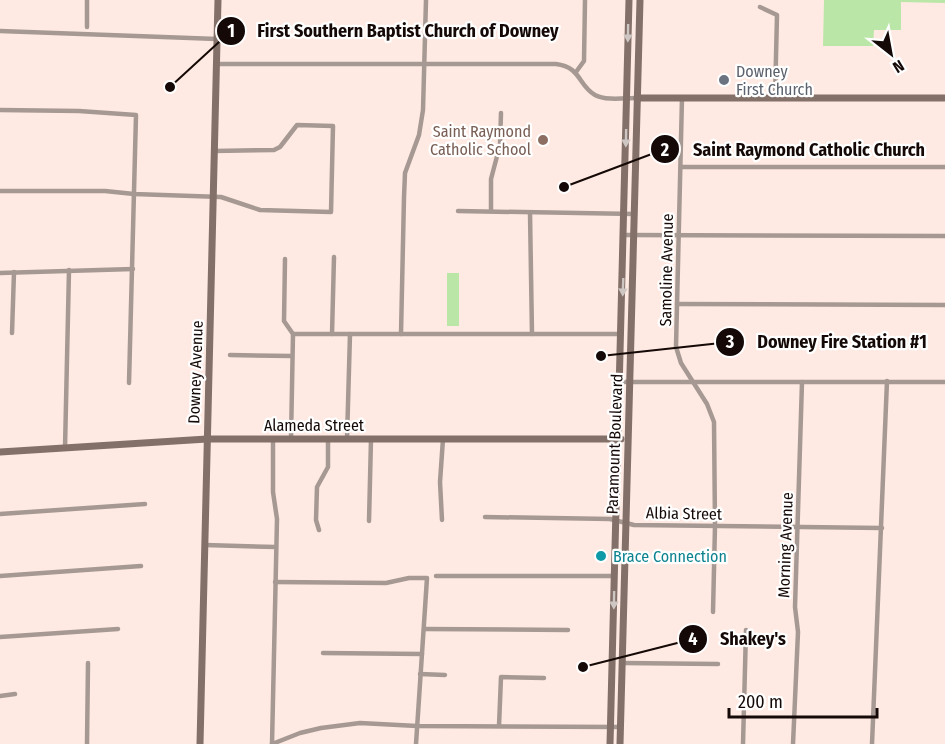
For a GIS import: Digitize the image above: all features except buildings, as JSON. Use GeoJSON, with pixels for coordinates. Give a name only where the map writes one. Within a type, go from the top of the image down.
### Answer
{"type":"FeatureCollection","features":[{"type":"Feature","properties":{"kind":"main road","name":"Downey Avenue"},"geometry":{"type":"LineString","coordinates":[[200,744],[218,0]]}},
{"type":"Feature","properties":{"kind":"main road","name":"Paramount Boulevard"},"geometry":{"type":"LineString","coordinates":[[610,744],[629,0]]}},
{"type":"Feature","properties":{"kind":"main road","name":"Paramount Boulevard"},"geometry":{"type":"LineString","coordinates":[[620,744],[640,0]]}},
{"type":"Feature","properties":{"kind":"main road"},"geometry":{"type":"LineString","coordinates":[[637,98],[945,99]]}},
{"type":"Feature","properties":{"kind":"main road"},"geometry":{"type":"LineString","coordinates":[[621,334],[625,336],[631,349]]}},
{"type":"Feature","properties":{"kind":"main road","name":"Alameda Street"},"geometry":{"type":"LineString","coordinates":[[0,452],[207,439],[628,440]]}},
{"type":"Feature","properties":{"kind":"street"},"geometry":{"type":"LineString","coordinates":[[87,0],[87,27]]}},
{"type":"Feature","properties":{"kind":"street"},"geometry":{"type":"LineString","coordinates":[[401,334],[405,174],[422,119],[426,0]]}},
{"type":"Feature","properties":{"kind":"street"},"geometry":{"type":"LineString","coordinates":[[576,72],[584,61],[585,0]]}},
{"type":"Feature","properties":{"kind":"street"},"geometry":{"type":"LineString","coordinates":[[760,7],[771,10],[777,16],[776,98]]}},
{"type":"Feature","properties":{"kind":"street"},"geometry":{"type":"LineString","coordinates":[[0,30],[217,39]]}},
{"type":"Feature","properties":{"kind":"street"},"geometry":{"type":"LineString","coordinates":[[217,64],[556,64],[576,72],[596,96],[637,98]]}},
{"type":"Feature","properties":{"kind":"street","name":"Samoline Avenue"},"geometry":{"type":"LineString","coordinates":[[682,98],[677,352],[681,363],[707,404],[714,422],[713,612]]}},
{"type":"Feature","properties":{"kind":"street"},"geometry":{"type":"LineString","coordinates":[[0,110],[79,111],[136,115],[129,383]]}},
{"type":"Feature","properties":{"kind":"street"},"geometry":{"type":"LineString","coordinates":[[491,211],[491,179],[500,146],[501,113]]}},
{"type":"Feature","properties":{"kind":"street"},"geometry":{"type":"LineString","coordinates":[[0,191],[106,191],[213,196],[266,211],[331,212],[333,126],[297,126],[279,147],[270,151],[214,151]]}},
{"type":"Feature","properties":{"kind":"street"},"geometry":{"type":"LineString","coordinates":[[681,167],[945,167]]}},
{"type":"Feature","properties":{"kind":"street"},"geometry":{"type":"LineString","coordinates":[[458,211],[635,214]]}},
{"type":"Feature","properties":{"kind":"street"},"geometry":{"type":"LineString","coordinates":[[530,213],[532,334]]}},
{"type":"Feature","properties":{"kind":"street"},"geometry":{"type":"LineString","coordinates":[[624,235],[945,236]]}},
{"type":"Feature","properties":{"kind":"street"},"geometry":{"type":"LineString","coordinates":[[332,334],[334,257]]}},
{"type":"Feature","properties":{"kind":"street"},"geometry":{"type":"LineString","coordinates":[[285,259],[284,321],[293,334],[291,439]]}},
{"type":"Feature","properties":{"kind":"street"},"geometry":{"type":"LineString","coordinates":[[0,273],[133,269]]}},
{"type":"Feature","properties":{"kind":"street"},"geometry":{"type":"LineString","coordinates":[[65,448],[69,270]]}},
{"type":"Feature","properties":{"kind":"street"},"geometry":{"type":"LineString","coordinates":[[12,333],[14,272]]}},
{"type":"Feature","properties":{"kind":"street"},"geometry":{"type":"LineString","coordinates":[[677,304],[945,305]]}},
{"type":"Feature","properties":{"kind":"street"},"geometry":{"type":"LineString","coordinates":[[293,334],[621,334]]}},
{"type":"Feature","properties":{"kind":"street"},"geometry":{"type":"LineString","coordinates":[[347,439],[350,334]]}},
{"type":"Feature","properties":{"kind":"street"},"geometry":{"type":"LineString","coordinates":[[230,355],[292,356]]}},
{"type":"Feature","properties":{"kind":"street"},"geometry":{"type":"LineString","coordinates":[[872,744],[887,381]]}},
{"type":"Feature","properties":{"kind":"street"},"geometry":{"type":"LineString","coordinates":[[620,382],[945,382]]}},
{"type":"Feature","properties":{"kind":"street","name":"Morning Avenue"},"geometry":{"type":"LineString","coordinates":[[792,744],[798,632],[795,608],[802,382]]}},
{"type":"Feature","properties":{"kind":"street"},"geometry":{"type":"LineString","coordinates":[[273,439],[273,492],[277,516],[272,744],[300,733],[360,723],[417,726],[620,727]]}},
{"type":"Feature","properties":{"kind":"street"},"geometry":{"type":"LineString","coordinates":[[319,530],[316,520],[317,487],[328,467],[328,439]]}},
{"type":"Feature","properties":{"kind":"street"},"geometry":{"type":"LineString","coordinates":[[369,521],[371,439]]}},
{"type":"Feature","properties":{"kind":"street"},"geometry":{"type":"LineString","coordinates":[[442,520],[440,482],[443,439]]}},
{"type":"Feature","properties":{"kind":"street"},"geometry":{"type":"LineString","coordinates":[[0,514],[145,504]]}},
{"type":"Feature","properties":{"kind":"street","name":"Albia Street"},"geometry":{"type":"LineString","coordinates":[[486,517],[616,521],[634,525],[882,528]]}},
{"type":"Feature","properties":{"kind":"street"},"geometry":{"type":"LineString","coordinates":[[205,545],[276,546]]}},
{"type":"Feature","properties":{"kind":"street"},"geometry":{"type":"LineString","coordinates":[[0,576],[141,566]]}},
{"type":"Feature","properties":{"kind":"street"},"geometry":{"type":"LineString","coordinates":[[436,576],[614,576]]}},
{"type":"Feature","properties":{"kind":"street"},"geometry":{"type":"LineString","coordinates":[[275,582],[386,583],[409,578],[427,578],[416,744]]}},
{"type":"Feature","properties":{"kind":"street"},"geometry":{"type":"LineString","coordinates":[[0,637],[118,629]]}},
{"type":"Feature","properties":{"kind":"street"},"geometry":{"type":"LineString","coordinates":[[423,629],[568,630]]}},
{"type":"Feature","properties":{"kind":"street"},"geometry":{"type":"LineString","coordinates":[[743,744],[746,630]]}},
{"type":"Feature","properties":{"kind":"street"},"geometry":{"type":"LineString","coordinates":[[323,653],[422,654]]}},
{"type":"Feature","properties":{"kind":"street"},"geometry":{"type":"LineString","coordinates":[[87,744],[88,663]]}},
{"type":"Feature","properties":{"kind":"street"},"geometry":{"type":"LineString","coordinates":[[622,663],[718,664]]}},
{"type":"Feature","properties":{"kind":"street"},"geometry":{"type":"LineString","coordinates":[[420,674],[446,675]]}},
{"type":"Feature","properties":{"kind":"street"},"geometry":{"type":"LineString","coordinates":[[499,726],[501,677],[544,678]]}},
{"type":"Feature","properties":{"kind":"street"},"geometry":{"type":"LineString","coordinates":[[0,696],[15,694]]}},
{"type":"Feature","properties":{"kind":"green space"},"geometry":{"type":"Polygon","coordinates":[[[824,0],[945,0],[945,3],[901,2],[901,30],[874,30],[873,46],[823,46],[824,0]]]}},
{"type":"Feature","properties":{"kind":"green space"},"geometry":{"type":"Polygon","coordinates":[[[447,273],[459,273],[459,326],[447,326],[447,273]]]}},
{"type":"Feature","properties":{"kind":"place","name":"Downey First Church"},"geometry":{"type":"Point","coordinates":[724,80]}},
{"type":"Feature","properties":{"kind":"place","name":"First Southern Baptist Church of Downey"},"geometry":{"type":"Point","coordinates":[170,87]}},
{"type":"Feature","properties":{"kind":"place","name":"Saint Raymond Catholic School"},"geometry":{"type":"Point","coordinates":[543,140]}},
{"type":"Feature","properties":{"kind":"place","name":"Saint Raymond Catholic Church"},"geometry":{"type":"Point","coordinates":[564,187]}},
{"type":"Feature","properties":{"kind":"place","name":"Downey Fire Station #1"},"geometry":{"type":"Point","coordinates":[601,356]}},
{"type":"Feature","properties":{"kind":"place","name":"Brace Connection"},"geometry":{"type":"Point","coordinates":[601,556]}},
{"type":"Feature","properties":{"kind":"place","name":"Shakey's"},"geometry":{"type":"Point","coordinates":[583,667]}}]}
